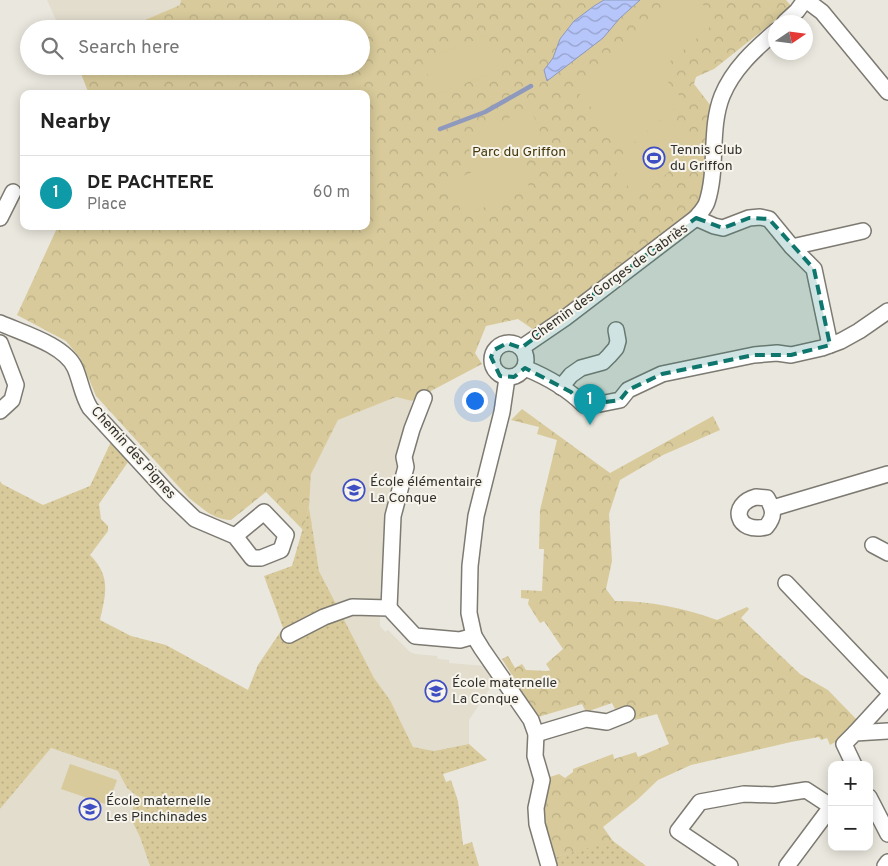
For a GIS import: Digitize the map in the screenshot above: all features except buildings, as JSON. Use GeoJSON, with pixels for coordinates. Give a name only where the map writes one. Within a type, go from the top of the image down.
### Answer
{"type":"FeatureCollection","features":[{"type":"Feature","properties":{"kind":"street"},"geometry":{"type":"LineString","coordinates":[[792,15],[805,0],[822,12],[888,92]]}},
{"type":"Feature","properties":{"kind":"street","name":"Chemin des Gorges de Cabriès"},"geometry":{"type":"LineString","coordinates":[[521,348],[566,318],[696,218],[706,204],[710,188],[717,112],[722,95],[736,69],[768,39]]}},
{"type":"Feature","properties":{"kind":"street"},"geometry":{"type":"LineString","coordinates":[[0,218],[13,192]]}},
{"type":"Feature","properties":{"kind":"street"},"geometry":{"type":"LineString","coordinates":[[696,218],[723,228],[749,218],[760,217],[769,220],[814,269],[830,345]]}},
{"type":"Feature","properties":{"kind":"street"},"geometry":{"type":"LineString","coordinates":[[792,247],[863,231]]}},
{"type":"Feature","properties":{"kind":"street"},"geometry":{"type":"LineString","coordinates":[[525,368],[542,375],[571,392],[584,405],[600,404],[620,400],[628,390],[662,374],[754,354],[777,353],[791,355],[830,345],[859,331],[888,311]]}},
{"type":"Feature","properties":{"kind":"street","name":"Chemin des Pignes"},"geometry":{"type":"LineString","coordinates":[[0,323],[59,349],[68,357],[74,367],[84,399],[90,408],[169,494],[194,519],[235,536]]}},
{"type":"Feature","properties":{"kind":"street"},"geometry":{"type":"LineString","coordinates":[[561,387],[571,375],[581,368],[602,362],[609,356],[616,348],[618,341],[616,330]]}},
{"type":"Feature","properties":{"kind":"street"},"geometry":{"type":"LineString","coordinates":[[0,343],[16,385],[12,400],[0,411]]}},
{"type":"Feature","properties":{"kind":"street"},"geometry":{"type":"LineString","coordinates":[[507,343],[515,344],[525,354],[525,368],[520,374],[507,378],[495,371],[492,365],[491,357],[494,350],[500,345],[507,343]]}},
{"type":"Feature","properties":{"kind":"street"},"geometry":{"type":"LineString","coordinates":[[507,378],[502,412],[476,516],[470,566],[469,613],[474,636],[531,720],[536,734],[535,756],[542,780],[536,808],[537,824],[549,866]]}},
{"type":"Feature","properties":{"kind":"street"},"geometry":{"type":"LineString","coordinates":[[424,398],[404,457],[406,467],[393,516],[389,608],[415,636],[460,640],[474,636]]}},
{"type":"Feature","properties":{"kind":"street"},"geometry":{"type":"LineString","coordinates":[[773,508],[888,474]]}},
{"type":"Feature","properties":{"kind":"street"},"geometry":{"type":"LineString","coordinates":[[873,545],[888,552]]}},
{"type":"Feature","properties":{"kind":"street"},"geometry":{"type":"LineString","coordinates":[[786,582],[888,690]]}},
{"type":"Feature","properties":{"kind":"street"},"geometry":{"type":"LineString","coordinates":[[289,635],[324,617],[352,607],[389,608]]}},
{"type":"Feature","properties":{"kind":"street"},"geometry":{"type":"LineString","coordinates":[[852,761],[844,744],[888,697]]}},
{"type":"Feature","properties":{"kind":"street"},"geometry":{"type":"LineString","coordinates":[[536,734],[586,719],[606,722],[627,714]]}},
{"type":"Feature","properties":{"kind":"street"},"geometry":{"type":"LineString","coordinates":[[855,733],[888,730]]}},
{"type":"Feature","properties":{"kind":"street"},"geometry":{"type":"LineString","coordinates":[[730,866],[678,831],[700,802],[744,794],[774,795],[806,790],[830,806]]}},
{"type":"Feature","properties":{"kind":"street"},"geometry":{"type":"LineString","coordinates":[[873,806],[888,834]]}},
{"type":"Feature","properties":{"kind":"street"},"geometry":{"type":"LineString","coordinates":[[787,866],[828,811]]}},
{"type":"Feature","properties":{"kind":"street"},"geometry":{"type":"LineString","coordinates":[[885,866],[888,862]]}},
{"type":"Feature","properties":{"kind":"highlighted area"},"geometry":{"type":"Polygon","coordinates":[[[696,218],[723,228],[749,218],[769,219],[814,269],[830,345],[791,355],[754,355],[662,374],[628,390],[620,400],[584,405],[571,392],[525,368],[514,377],[500,376],[491,357],[494,350],[507,343],[521,348],[696,218]]]}},
{"type":"Feature","properties":{"kind":"shaded area"},"geometry":{"type":"Polygon","coordinates":[[[47,0],[181,0],[180,5],[145,20],[56,20],[47,0]]]}},
{"type":"Feature","properties":{"kind":"shaded area","name":"École élémentaire La Conque"},"geometry":{"type":"Polygon","coordinates":[[[396,397],[412,401],[397,471],[402,473],[387,589],[380,588],[380,601],[337,607],[319,571],[309,507],[311,474],[338,420],[396,397]]]}},
{"type":"Feature","properties":{"kind":"shaded area","name":"École maternelle La Conque"},"geometry":{"type":"Polygon","coordinates":[[[351,612],[380,614],[380,626],[385,632],[388,630],[410,652],[437,656],[438,659],[449,660],[449,663],[485,666],[494,682],[469,720],[469,744],[434,751],[413,747],[390,700],[374,678],[342,616],[351,612]]]}},
{"type":"Feature","properties":{"kind":"shaded area","name":"École maternelle Les Pinchinades"},"geometry":{"type":"Polygon","coordinates":[[[51,748],[118,771],[127,788],[137,796],[130,817],[140,837],[150,866],[0,866],[0,809],[51,748]]]}},
{"type":"Feature","properties":{"kind":"green space","name":"Parc du Griffon"},"geometry":{"type":"Polygon","coordinates":[[[181,0],[786,0],[792,7],[782,15],[768,15],[768,26],[714,69],[696,77],[694,84],[711,106],[704,187],[693,216],[534,330],[518,319],[486,326],[475,353],[482,364],[412,401],[396,397],[338,420],[311,474],[309,507],[303,530],[266,492],[231,520],[214,516],[189,498],[96,396],[80,358],[66,341],[17,315],[56,230],[370,230],[370,90],[87,90],[82,75],[370,75],[370,20],[145,20],[180,5],[181,0]]]}},
{"type":"Feature","properties":{"kind":"green space"},"geometry":{"type":"Polygon","coordinates":[[[680,0],[699,0],[717,21],[659,71],[683,100],[627,149],[576,90],[680,0]]]}},
{"type":"Feature","properties":{"kind":"green space"},"geometry":{"type":"Polygon","coordinates":[[[487,35],[501,69],[436,95],[422,61],[487,35]]]}},
{"type":"Feature","properties":{"kind":"green space"},"geometry":{"type":"Polygon","coordinates":[[[531,109],[545,144],[517,155],[530,189],[463,216],[449,182],[477,170],[464,136],[531,109]]]}},
{"type":"Feature","properties":{"kind":"green space","name":"Tennis Club du Griffon"},"geometry":{"type":"Polygon","coordinates":[[[670,117],[697,148],[638,198],[612,167],[670,117]]]}},
{"type":"Feature","properties":{"kind":"green space"},"geometry":{"type":"Polygon","coordinates":[[[522,409],[610,473],[713,416],[720,430],[663,455],[620,480],[609,514],[612,561],[606,589],[615,601],[667,606],[717,620],[747,607],[749,609],[741,618],[800,674],[828,690],[859,722],[853,732],[830,745],[827,738],[821,740],[819,737],[691,765],[658,780],[637,800],[603,827],[613,841],[552,858],[542,819],[547,778],[559,774],[565,778],[573,772],[573,769],[613,754],[614,759],[636,752],[638,757],[669,744],[657,714],[635,720],[628,705],[615,709],[612,703],[586,712],[582,704],[538,717],[502,659],[508,656],[515,668],[522,664],[526,670],[548,671],[550,670],[546,664],[563,649],[544,621],[540,623],[528,604],[529,599],[521,598],[521,590],[542,591],[544,549],[539,549],[540,510],[557,440],[537,434],[539,427],[511,420],[522,409]]]}},
{"type":"Feature","properties":{"kind":"green space"},"geometry":{"type":"Polygon","coordinates":[[[111,442],[128,462],[99,504],[101,519],[108,526],[108,531],[90,555],[97,563],[104,578],[105,593],[100,620],[131,636],[166,645],[248,690],[258,665],[283,628],[264,576],[292,566],[309,507],[319,571],[374,678],[390,700],[413,747],[434,751],[469,744],[487,760],[443,774],[446,782],[451,780],[458,801],[463,845],[472,842],[479,866],[150,866],[140,837],[130,817],[137,796],[127,788],[118,771],[51,748],[0,809],[0,481],[2,484],[43,505],[90,486],[111,442]]]}},
{"type":"Feature","properties":{"kind":"green space"},"geometry":{"type":"Polygon","coordinates":[[[70,764],[117,780],[108,805],[61,789],[70,764]]]}},
{"type":"Feature","properties":{"kind":"green space"},"geometry":{"type":"Polygon","coordinates":[[[613,841],[646,866],[554,866],[552,858],[613,841]]]}},
{"type":"Feature","properties":{"kind":"water"},"geometry":{"type":"Polygon","coordinates":[[[604,0],[640,0],[620,18],[603,38],[547,81],[544,70],[553,58],[560,39],[574,21],[604,0]]]}},
{"type":"Feature","properties":{"kind":"waterway"},"geometry":{"type":"LineString","coordinates":[[440,129],[485,112],[531,86]]}},
{"type":"Feature","properties":{"kind":"place","name":"Tennis Club du Griffon"},"geometry":{"type":"Point","coordinates":[654,158]}},
{"type":"Feature","properties":{"kind":"place","name":"DE PACHTERE"},"geometry":{"type":"Point","coordinates":[590,425]}},
{"type":"Feature","properties":{"kind":"place","name":"École élémentaire La Conque"},"geometry":{"type":"Point","coordinates":[354,490]}},
{"type":"Feature","properties":{"kind":"place","name":"École maternelle La Conque"},"geometry":{"type":"Point","coordinates":[436,691]}},
{"type":"Feature","properties":{"kind":"place","name":"École maternelle Les Pinchinades"},"geometry":{"type":"Point","coordinates":[90,809]}}]}
